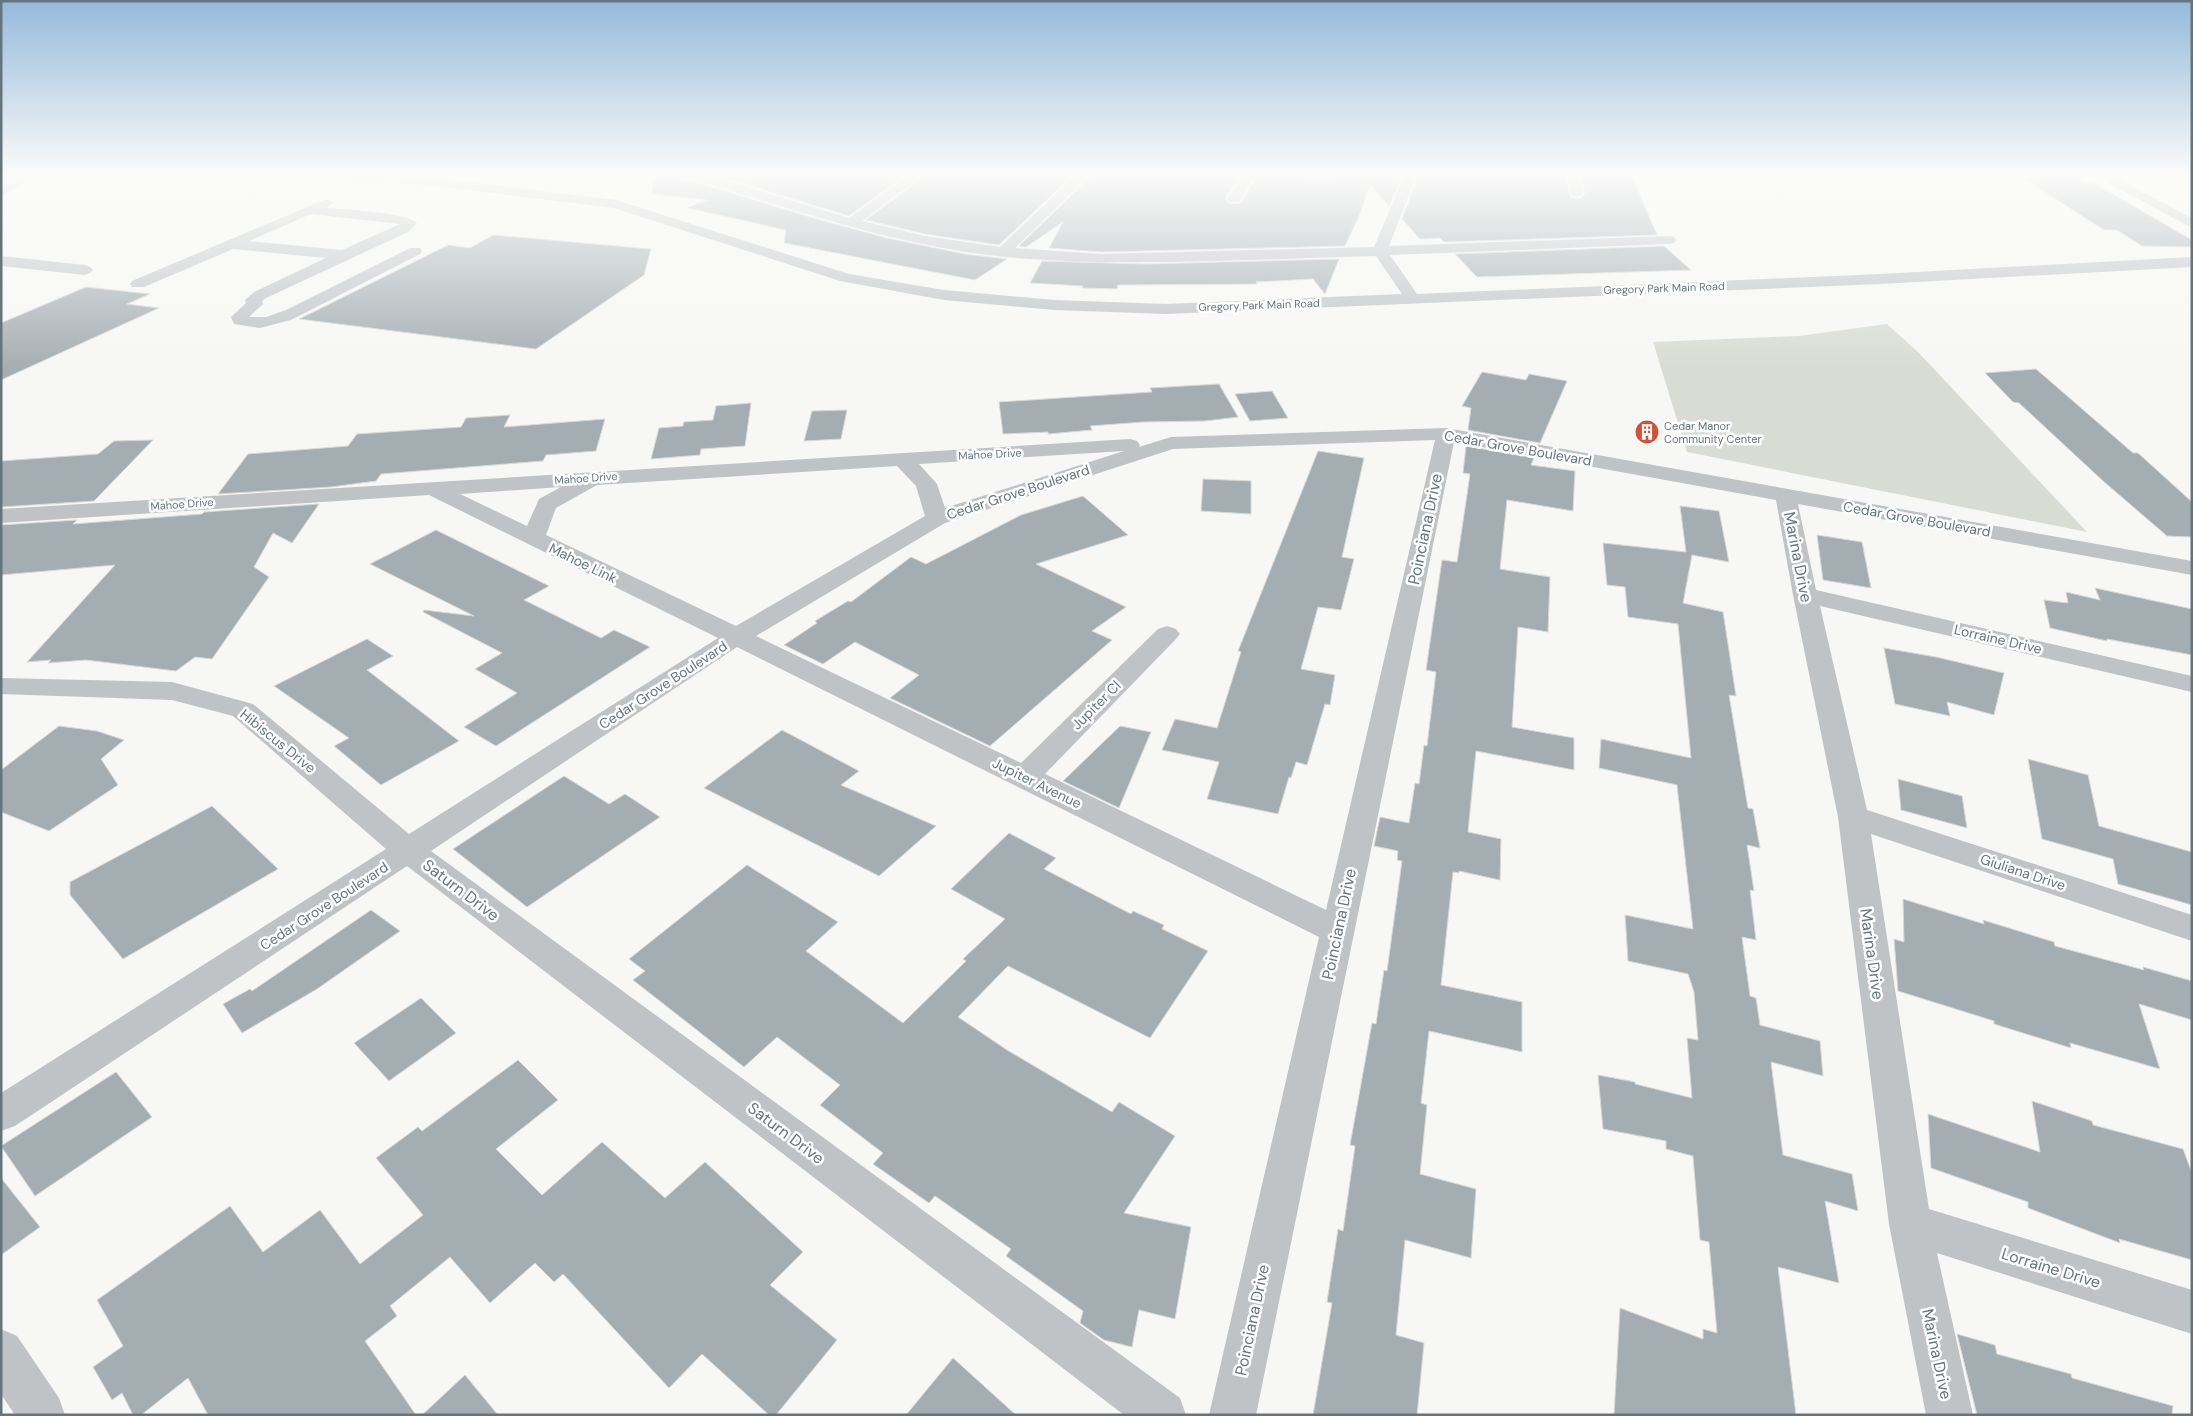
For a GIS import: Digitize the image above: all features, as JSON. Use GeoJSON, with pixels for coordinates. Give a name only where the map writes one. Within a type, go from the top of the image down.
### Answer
{"type":"FeatureCollection","features":[{"type":"Feature","properties":{"kind":"street"},"geometry":{"type":"LineString","coordinates":[[138,284],[240,240]]}},
{"type":"Feature","properties":{"kind":"street"},"geometry":{"type":"LineString","coordinates":[[255,304],[254,300],[260,294],[377,240]]}},
{"type":"Feature","properties":{"kind":"street"},"geometry":{"type":"LineString","coordinates":[[384,240],[380,246],[367,254],[277,297],[255,304],[245,310],[239,317],[240,320],[255,324],[274,321],[292,314],[415,251]]}},
{"type":"Feature","properties":{"kind":"street","name":"Gregory Park Main Road"},"geometry":{"type":"LineString","coordinates":[[726,240],[846,278],[944,296],[1054,305],[1166,309],[2189,264]]}},
{"type":"Feature","properties":{"kind":"street"},"geometry":{"type":"LineString","coordinates":[[926,240],[1002,252],[1101,260],[1380,252],[1667,240]]}},
{"type":"Feature","properties":{"kind":"street"},"geometry":{"type":"LineString","coordinates":[[1002,252],[1015,240]]}},
{"type":"Feature","properties":{"kind":"street"},"geometry":{"type":"LineString","coordinates":[[1380,252],[1385,240]]}},
{"type":"Feature","properties":{"kind":"street"},"geometry":{"type":"LineString","coordinates":[[231,244],[344,255]]}},
{"type":"Feature","properties":{"kind":"street"},"geometry":{"type":"LineString","coordinates":[[1380,252],[1413,299]]}},
{"type":"Feature","properties":{"kind":"street"},"geometry":{"type":"LineString","coordinates":[[1,260],[85,270]]}},
{"type":"Feature","properties":{"kind":"street","name":"Cedar Grove Boulevard"},"geometry":{"type":"LineString","coordinates":[[1,1114],[736,638],[938,518],[1171,443],[1446,434],[2192,568]]}},
{"type":"Feature","properties":{"kind":"street","name":"Poinciana Drive"},"geometry":{"type":"LineString","coordinates":[[1232,1415],[1446,434]]}},
{"type":"Feature","properties":{"kind":"street","name":"Mahoe Drive"},"geometry":{"type":"LineString","coordinates":[[1,516],[595,477],[1171,443]]}},
{"type":"Feature","properties":{"kind":"street"},"geometry":{"type":"LineString","coordinates":[[902,459],[926,484],[938,518]]}},
{"type":"Feature","properties":{"kind":"street"},"geometry":{"type":"LineString","coordinates":[[533,538],[547,504],[595,477]]}},
{"type":"Feature","properties":{"kind":"street","name":"Mahoe Link"},"geometry":{"type":"LineString","coordinates":[[431,488],[736,638]]}},
{"type":"Feature","properties":{"kind":"street","name":"Marina Drive"},"geometry":{"type":"LineString","coordinates":[[1786,496],[1805,595],[1853,817],[1910,1224],[1950,1415]]}},
{"type":"Feature","properties":{"kind":"street","name":"Lorraine Drive"},"geometry":{"type":"LineString","coordinates":[[1805,595],[2192,684]]}},
{"type":"Feature","properties":{"kind":"street","name":"Jupiter Cl"},"geometry":{"type":"LineString","coordinates":[[1025,777],[1167,634]]}},
{"type":"Feature","properties":{"kind":"street","name":"Jupiter Avenue"},"geometry":{"type":"LineString","coordinates":[[736,638],[1338,931]]}},
{"type":"Feature","properties":{"kind":"street","name":"Hibiscus Drive"},"geometry":{"type":"LineString","coordinates":[[1,686],[172,691],[243,710],[409,851]]}},
{"type":"Feature","properties":{"kind":"street","name":"Giuliana Drive"},"geometry":{"type":"LineString","coordinates":[[1853,817],[2192,928]]}},
{"type":"Feature","properties":{"kind":"street","name":"Saturn Drive"},"geometry":{"type":"LineString","coordinates":[[409,851],[1163,1415]]}},
{"type":"Feature","properties":{"kind":"street","name":"Lorraine Drive"},"geometry":{"type":"LineString","coordinates":[[1910,1224],[2192,1312]]}},
{"type":"Feature","properties":{"kind":"street"},"geometry":{"type":"LineString","coordinates":[[1,1352],[42,1415]]}},
{"type":"Feature","properties":{"kind":"shaded area"},"geometry":{"type":"Polygon","coordinates":[[[1887,324],[1918,352],[2087,532],[1687,452],[1653,342],[1799,336],[1887,324]]]}},
{"type":"Feature","properties":{"kind":"building"},"geometry":{"type":"Polygon","coordinates":[[[484,240],[550,240],[651,249],[644,275],[536,349],[299,319],[448,245],[470,248],[484,240]]]}},
{"type":"Feature","properties":{"kind":"building"},"geometry":{"type":"Polygon","coordinates":[[[784,240],[897,240],[965,254],[1007,259],[975,280],[784,243],[784,240]]]}},
{"type":"Feature","properties":{"kind":"building"},"geometry":{"type":"Polygon","coordinates":[[[966,240],[1004,240],[999,245],[966,240]]]}},
{"type":"Feature","properties":{"kind":"building"},"geometry":{"type":"Polygon","coordinates":[[[1025,240],[1036,240],[1026,247],[1019,246],[1025,240]]]}},
{"type":"Feature","properties":{"kind":"building"},"geometry":{"type":"Polygon","coordinates":[[[1053,240],[1348,240],[1345,246],[1101,252],[1049,248],[1053,240]]]}},
{"type":"Feature","properties":{"kind":"building"},"geometry":{"type":"Polygon","coordinates":[[[1442,240],[1502,240],[1444,242],[1442,240]]]}},
{"type":"Feature","properties":{"kind":"building"},"geometry":{"type":"Polygon","coordinates":[[[2133,240],[2192,240],[2192,247],[2142,246],[2133,240]]]}},
{"type":"Feature","properties":{"kind":"building"},"geometry":{"type":"Polygon","coordinates":[[[1664,246],[1691,270],[1477,277],[1455,254],[1664,246]]]}},
{"type":"Feature","properties":{"kind":"building"},"geometry":{"type":"Polygon","coordinates":[[[1339,259],[1325,294],[1313,279],[1256,282],[1257,284],[1118,285],[1117,289],[1030,283],[1042,261],[1144,264],[1339,259]]]}},
{"type":"Feature","properties":{"kind":"building"},"geometry":{"type":"Polygon","coordinates":[[[86,287],[150,294],[127,304],[159,308],[1,380],[1,323],[86,287]]]}},
{"type":"Feature","properties":{"kind":"building"},"geometry":{"type":"Polygon","coordinates":[[[2036,369],[2133,453],[2138,453],[2192,502],[2192,537],[2167,536],[2102,480],[2019,403],[2013,402],[1985,373],[2036,369]]]}},
{"type":"Feature","properties":{"kind":"building"},"geometry":{"type":"Polygon","coordinates":[[[1482,372],[1526,380],[1529,374],[1567,381],[1540,443],[1468,430],[1471,408],[1462,406],[1482,372]]]}},
{"type":"Feature","properties":{"kind":"building"},"geometry":{"type":"Polygon","coordinates":[[[1219,384],[1238,417],[1205,421],[1143,422],[1090,426],[1092,430],[1048,434],[1048,432],[1003,434],[999,402],[1152,392],[1150,388],[1219,384]]]}},
{"type":"Feature","properties":{"kind":"building"},"geometry":{"type":"Polygon","coordinates":[[[1272,391],[1288,418],[1250,421],[1235,394],[1272,391]]]}},
{"type":"Feature","properties":{"kind":"building"},"geometry":{"type":"Polygon","coordinates":[[[751,403],[745,446],[701,449],[700,455],[651,459],[659,428],[683,426],[684,422],[713,420],[716,406],[751,403]]]}},
{"type":"Feature","properties":{"kind":"building"},"geometry":{"type":"Polygon","coordinates":[[[847,410],[841,439],[804,441],[812,411],[847,410]]]}},
{"type":"Feature","properties":{"kind":"building"},"geometry":{"type":"Polygon","coordinates":[[[510,415],[504,427],[605,419],[596,451],[546,455],[543,461],[381,474],[376,481],[331,487],[218,494],[248,454],[348,446],[357,434],[461,427],[466,418],[510,415]]]}},
{"type":"Feature","properties":{"kind":"building"},"geometry":{"type":"Polygon","coordinates":[[[153,440],[94,501],[1,507],[1,461],[98,454],[114,441],[153,440]]]}},
{"type":"Feature","properties":{"kind":"building"},"geometry":{"type":"Polygon","coordinates":[[[1466,446],[1534,458],[1531,465],[1575,471],[1573,511],[1507,500],[1500,569],[1550,577],[1548,632],[1518,627],[1512,727],[1574,738],[1574,770],[1476,751],[1468,832],[1501,839],[1500,880],[1459,871],[1459,873],[1453,872],[1441,985],[1522,1002],[1522,1052],[1429,1031],[1421,1103],[1427,1105],[1420,1174],[1476,1189],[1471,1258],[1405,1240],[1396,1335],[1424,1343],[1417,1415],[1313,1415],[1332,1303],[1327,1302],[1338,1229],[1343,1231],[1355,1146],[1350,1145],[1372,1023],[1376,1024],[1384,970],[1387,971],[1402,861],[1397,860],[1398,851],[1374,846],[1380,817],[1409,823],[1415,783],[1419,784],[1424,745],[1427,746],[1436,672],[1426,670],[1442,560],[1457,562],[1470,474],[1463,473],[1466,446]]]}},
{"type":"Feature","properties":{"kind":"building"},"geometry":{"type":"Polygon","coordinates":[[[1318,451],[1364,458],[1342,557],[1354,559],[1341,610],[1318,607],[1301,669],[1335,675],[1330,705],[1325,704],[1307,765],[1296,762],[1291,778],[1289,777],[1278,814],[1207,799],[1219,762],[1162,750],[1175,719],[1217,728],[1241,652],[1238,651],[1318,451]]]}},
{"type":"Feature","properties":{"kind":"building"},"geometry":{"type":"Polygon","coordinates":[[[1203,479],[1251,481],[1251,514],[1201,511],[1203,479]]]}},
{"type":"Feature","properties":{"kind":"building"},"geometry":{"type":"Polygon","coordinates":[[[1083,496],[1128,535],[1036,564],[1126,607],[1092,631],[1112,640],[990,746],[890,698],[919,675],[855,642],[823,664],[784,645],[817,623],[815,621],[848,601],[851,602],[911,557],[926,564],[1021,515],[1083,496]]]}},
{"type":"Feature","properties":{"kind":"building"},"geometry":{"type":"Polygon","coordinates":[[[319,504],[292,543],[273,533],[254,567],[269,577],[212,659],[195,657],[176,671],[86,660],[48,663],[51,660],[27,662],[115,565],[1,575],[1,525],[77,520],[73,524],[319,504]]]}},
{"type":"Feature","properties":{"kind":"building"},"geometry":{"type":"Polygon","coordinates":[[[1680,506],[1719,511],[1729,562],[1692,555],[1683,603],[1723,612],[1736,696],[1729,695],[1748,808],[1753,809],[1760,848],[1747,845],[1754,891],[1750,890],[1756,940],[1742,937],[1750,996],[1756,998],[1760,1025],[1820,1041],[1823,1076],[1771,1062],[1783,1155],[1852,1174],[1858,1211],[1825,1201],[1839,1283],[1778,1267],[1796,1415],[1614,1415],[1620,1308],[1703,1339],[1703,1329],[1717,1333],[1709,1242],[1700,1240],[1693,1156],[1666,1149],[1666,1141],[1603,1129],[1598,1075],[1635,1082],[1635,1084],[1692,1098],[1687,1038],[1698,1040],[1694,992],[1688,974],[1628,961],[1625,915],[1693,929],[1677,785],[1599,768],[1601,739],[1691,758],[1678,624],[1628,617],[1625,587],[1607,585],[1603,543],[1686,552],[1680,506]]]}},
{"type":"Feature","properties":{"kind":"building"},"geometry":{"type":"Polygon","coordinates":[[[436,530],[549,586],[524,600],[601,638],[614,630],[650,647],[496,746],[464,727],[517,693],[475,669],[502,653],[423,612],[424,610],[474,616],[370,564],[436,530]]]}},
{"type":"Feature","properties":{"kind":"building"},"geometry":{"type":"Polygon","coordinates":[[[1817,535],[1862,542],[1871,588],[1823,580],[1817,535]]]}},
{"type":"Feature","properties":{"kind":"building"},"geometry":{"type":"Polygon","coordinates":[[[2095,588],[2192,609],[2192,655],[2107,639],[2107,641],[2050,628],[2044,600],[2068,603],[2066,592],[2100,600],[2095,588]]]}},
{"type":"Feature","properties":{"kind":"building"},"geometry":{"type":"Polygon","coordinates":[[[367,639],[393,656],[367,670],[459,741],[381,785],[334,746],[349,738],[274,686],[367,639]]]}},
{"type":"Feature","properties":{"kind":"building"},"geometry":{"type":"Polygon","coordinates":[[[1884,648],[1936,657],[2004,673],[1994,715],[1947,702],[1950,716],[1895,704],[1884,648]]]}},
{"type":"Feature","properties":{"kind":"building"},"geometry":{"type":"Polygon","coordinates":[[[59,726],[97,731],[124,740],[101,759],[118,785],[49,831],[1,812],[1,770],[59,726]]]}},
{"type":"Feature","properties":{"kind":"building"},"geometry":{"type":"Polygon","coordinates":[[[1120,726],[1151,732],[1119,808],[1063,781],[1120,726]]]}},
{"type":"Feature","properties":{"kind":"building"},"geometry":{"type":"Polygon","coordinates":[[[782,730],[859,771],[841,785],[936,826],[879,876],[704,788],[782,730]]]}},
{"type":"Feature","properties":{"kind":"building"},"geometry":{"type":"Polygon","coordinates":[[[2028,759],[2088,775],[2099,826],[2192,852],[2192,905],[2118,884],[2113,859],[2042,839],[2028,759]]]}},
{"type":"Feature","properties":{"kind":"building"},"geometry":{"type":"Polygon","coordinates":[[[564,776],[609,804],[625,794],[660,817],[527,907],[453,849],[564,776]]]}},
{"type":"Feature","properties":{"kind":"building"},"geometry":{"type":"Polygon","coordinates":[[[1898,779],[1962,796],[1967,828],[1901,810],[1898,779]]]}},
{"type":"Feature","properties":{"kind":"building"},"geometry":{"type":"Polygon","coordinates":[[[212,806],[278,869],[123,959],[70,895],[70,882],[212,806]]]}},
{"type":"Feature","properties":{"kind":"building"},"geometry":{"type":"Polygon","coordinates":[[[1009,833],[1056,858],[1044,869],[1131,914],[1133,911],[1164,925],[1162,929],[1208,951],[1150,1038],[1008,966],[958,1017],[1007,1050],[1112,1112],[1119,1102],[1175,1136],[1124,1213],[1191,1227],[1175,1319],[1139,1310],[1132,1347],[1104,1340],[1080,1323],[1083,1311],[1006,1256],[1011,1249],[935,1196],[929,1203],[873,1164],[883,1153],[820,1105],[840,1085],[777,1037],[744,1067],[633,980],[645,971],[629,959],[747,865],[838,922],[806,951],[903,1023],[966,961],[963,959],[1005,919],[951,889],[1009,833]]]}},
{"type":"Feature","properties":{"kind":"building"},"geometry":{"type":"Polygon","coordinates":[[[1903,899],[1984,924],[1983,920],[2054,942],[2055,946],[2192,981],[2192,1020],[2139,1004],[2160,1069],[2070,1043],[2071,1048],[1994,1024],[1994,1021],[1898,991],[1894,939],[1904,942],[1903,899]]]}},
{"type":"Feature","properties":{"kind":"building"},"geometry":{"type":"Polygon","coordinates":[[[371,910],[400,931],[317,989],[242,1033],[223,1004],[250,989],[252,991],[371,910]]]}},
{"type":"Feature","properties":{"kind":"building"},"geometry":{"type":"Polygon","coordinates":[[[421,998],[456,1033],[389,1081],[354,1043],[421,998]]]}},
{"type":"Feature","properties":{"kind":"building"},"geometry":{"type":"Polygon","coordinates":[[[518,1060],[558,1100],[496,1149],[542,1195],[602,1142],[665,1198],[705,1162],[803,1252],[770,1285],[837,1340],[776,1415],[769,1415],[702,1354],[669,1388],[563,1274],[554,1282],[535,1263],[490,1303],[450,1257],[390,1306],[397,1316],[365,1341],[416,1415],[208,1415],[188,1378],[141,1415],[133,1415],[122,1393],[112,1400],[93,1367],[123,1346],[97,1300],[230,1206],[263,1252],[320,1210],[360,1264],[423,1215],[376,1158],[418,1127],[422,1131],[518,1060]]]}},
{"type":"Feature","properties":{"kind":"building"},"geometry":{"type":"Polygon","coordinates":[[[116,1072],[152,1117],[35,1196],[1,1146],[116,1072]]]}},
{"type":"Feature","properties":{"kind":"building"},"geometry":{"type":"Polygon","coordinates":[[[2032,1101],[2092,1121],[2093,1125],[2183,1149],[2192,1173],[2192,1260],[2119,1239],[2120,1243],[2028,1208],[2028,1202],[1931,1168],[1928,1114],[2040,1152],[2032,1101]]]}},
{"type":"Feature","properties":{"kind":"building"},"geometry":{"type":"Polygon","coordinates":[[[1,1178],[40,1227],[1,1255],[1,1178]]]}},
{"type":"Feature","properties":{"kind":"building"},"geometry":{"type":"Polygon","coordinates":[[[1957,1334],[1995,1345],[1997,1354],[2071,1374],[2072,1378],[2173,1406],[2172,1415],[1977,1415],[1957,1334]]]}},
{"type":"Feature","properties":{"kind":"building"},"geometry":{"type":"Polygon","coordinates":[[[953,1358],[1016,1415],[906,1415],[953,1358]]]}},
{"type":"Feature","properties":{"kind":"building"},"geometry":{"type":"Polygon","coordinates":[[[465,1375],[498,1415],[422,1415],[465,1375]]]}},
{"type":"Feature","properties":{"kind":"place","name":"Cedar Manor Community Center"},"geometry":{"type":"Point","coordinates":[1647,432]}}]}
